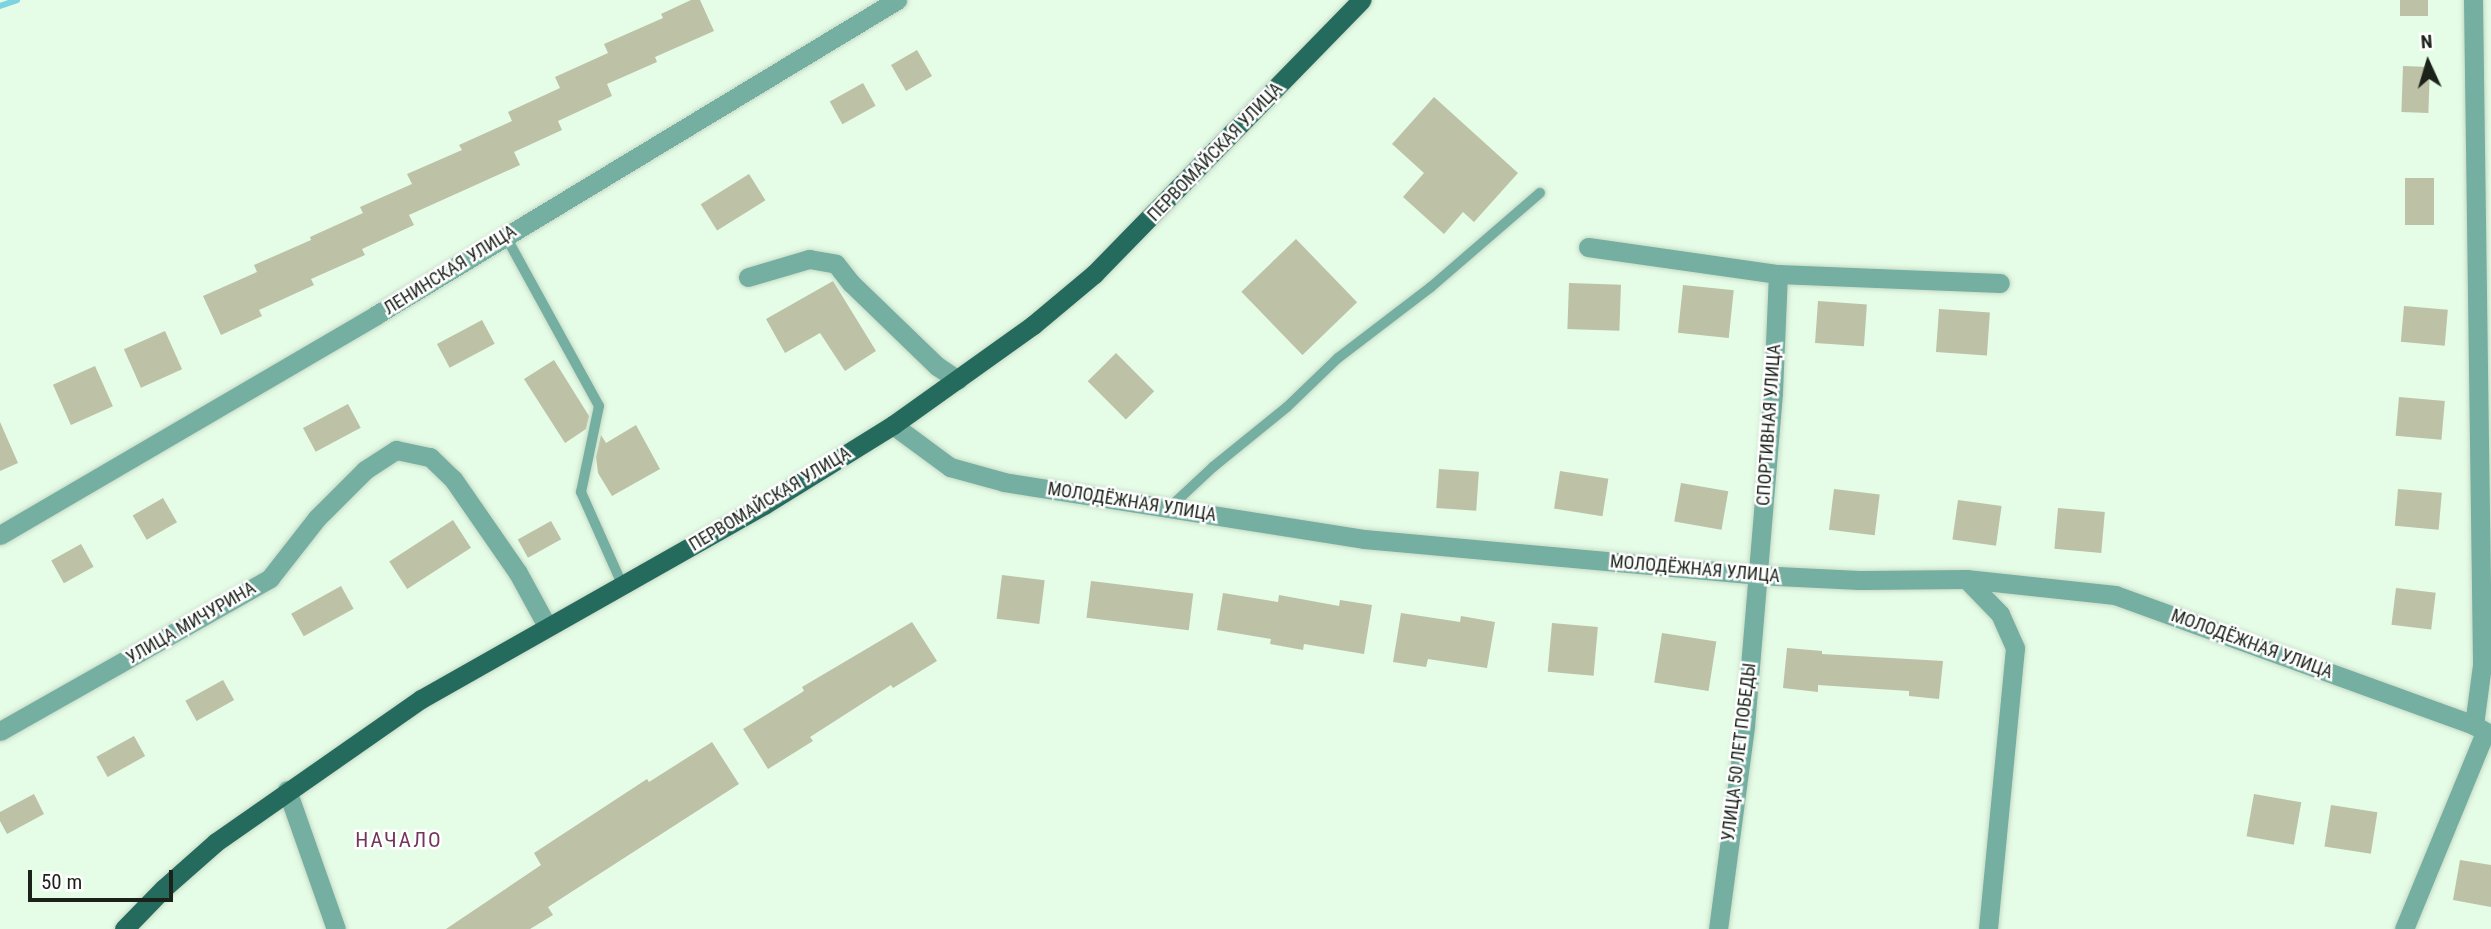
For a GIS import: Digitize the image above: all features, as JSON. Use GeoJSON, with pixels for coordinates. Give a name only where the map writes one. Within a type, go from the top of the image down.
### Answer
{"type":"FeatureCollection","features":[{"type":"Feature","properties":{"kind":"main road","name":"ПЕРВОМАЙСКАЯ УЛИЦА"},"geometry":{"type":"LineString","coordinates":[[124,929],[164,888],[216,842],[421,699],[764,505],[893,425],[958,380],[1094,274],[1361,0]]}},
{"type":"Feature","properties":{"kind":"street","name":"ЛЕНИНСКАЯ УЛИЦА"},"geometry":{"type":"LineString","coordinates":[[0,535],[376,315],[897,0]]}},
{"type":"Feature","properties":{"kind":"street"},"geometry":{"type":"LineString","coordinates":[[2404,929],[2483,731],[2473,0]]}},
{"type":"Feature","properties":{"kind":"street"},"geometry":{"type":"LineString","coordinates":[[1588,247],[1778,274],[2000,283]]}},
{"type":"Feature","properties":{"kind":"street"},"geometry":{"type":"LineString","coordinates":[[748,277],[809,259],[836,264],[851,284],[937,366],[958,380]]}},
{"type":"Feature","properties":{"kind":"street","name":"СПОРТИВНАЯ УЛИЦА"},"geometry":{"type":"LineString","coordinates":[[1757,575],[1773,392],[1778,274]]}},
{"type":"Feature","properties":{"kind":"street","name":"МОЛОДЁЖНАЯ УЛИЦА"},"geometry":{"type":"LineString","coordinates":[[893,425],[950,467],[1004,482],[1364,540],[1757,575],[1859,580],[1966,579],[2115,595],[2483,731]]}},
{"type":"Feature","properties":{"kind":"street","name":"УЛИЦА МИЧУРИНА"},"geometry":{"type":"LineString","coordinates":[[0,731],[270,578],[317,518],[365,470],[396,450],[430,457],[453,479],[518,573],[548,626]]}},
{"type":"Feature","properties":{"kind":"street","name":"УЛИЦА 50 ЛЕТ ПОБЕДЫ"},"geometry":{"type":"LineString","coordinates":[[1718,929],[1745,726],[1757,575]]}},
{"type":"Feature","properties":{"kind":"street"},"geometry":{"type":"LineString","coordinates":[[1966,579],[2000,614],[2015,648],[1988,929]]}},
{"type":"Feature","properties":{"kind":"street"},"geometry":{"type":"LineString","coordinates":[[287,790],[336,929]]}},
{"type":"Feature","properties":{"kind":"lane"},"geometry":{"type":"LineString","coordinates":[[1169,508],[1213,467],[1287,407],[1338,358],[1431,287],[1539,192]]}},
{"type":"Feature","properties":{"kind":"lane"},"geometry":{"type":"LineString","coordinates":[[505,235],[599,407],[581,492],[622,584]]}},
{"type":"Feature","properties":{"kind":"building"},"geometry":{"type":"Polygon","coordinates":[[[691,0],[700,0],[714,31],[655,57],[657,62],[607,84],[612,96],[558,121],[562,130],[514,152],[520,165],[409,215],[414,225],[362,249],[365,255],[311,279],[314,285],[259,310],[262,316],[221,335],[203,296],[257,272],[254,265],[311,240],[310,237],[363,213],[360,207],[412,184],[407,174],[462,150],[459,145],[512,121],[508,112],[560,88],[555,77],[608,53],[604,44],[663,18],[661,14],[691,0]]]}},
{"type":"Feature","properties":{"kind":"building"},"geometry":{"type":"Polygon","coordinates":[[[2400,0],[2428,0],[2428,16],[2400,16],[2400,0]]]}},
{"type":"Feature","properties":{"kind":"building"},"geometry":{"type":"Polygon","coordinates":[[[917,50],[932,76],[906,91],[891,65],[917,50]]]}},
{"type":"Feature","properties":{"kind":"building"},"geometry":{"type":"Polygon","coordinates":[[[2403,66],[2430,67],[2428,113],[2401,112],[2403,66]]]}},
{"type":"Feature","properties":{"kind":"building"},"geometry":{"type":"Polygon","coordinates":[[[863,83],[876,106],[842,124],[830,101],[863,83]]]}},
{"type":"Feature","properties":{"kind":"building"},"geometry":{"type":"Polygon","coordinates":[[[1434,97],[1518,173],[1474,222],[1463,212],[1444,234],[1403,197],[1424,173],[1392,144],[1434,97]]]}},
{"type":"Feature","properties":{"kind":"building"},"geometry":{"type":"Polygon","coordinates":[[[749,174],[765,200],[717,230],[701,204],[749,174]]]}},
{"type":"Feature","properties":{"kind":"building"},"geometry":{"type":"Polygon","coordinates":[[[2405,178],[2434,178],[2434,225],[2405,225],[2405,178]]]}},
{"type":"Feature","properties":{"kind":"building"},"geometry":{"type":"Polygon","coordinates":[[[1296,239],[1357,302],[1302,355],[1241,292],[1296,239]]]}},
{"type":"Feature","properties":{"kind":"building"},"geometry":{"type":"Polygon","coordinates":[[[833,281],[876,351],[845,371],[820,333],[785,353],[766,319],[833,281]]]}},
{"type":"Feature","properties":{"kind":"building"},"geometry":{"type":"Polygon","coordinates":[[[1569,283],[1621,285],[1619,331],[1567,329],[1569,283]]]}},
{"type":"Feature","properties":{"kind":"building"},"geometry":{"type":"Polygon","coordinates":[[[1683,285],[1734,290],[1729,338],[1678,333],[1683,285]]]}},
{"type":"Feature","properties":{"kind":"building"},"geometry":{"type":"Polygon","coordinates":[[[1818,301],[1867,304],[1864,346],[1815,343],[1818,301]]]}},
{"type":"Feature","properties":{"kind":"building"},"geometry":{"type":"Polygon","coordinates":[[[2404,306],[2448,310],[2445,346],[2401,342],[2404,306]]]}},
{"type":"Feature","properties":{"kind":"building"},"geometry":{"type":"Polygon","coordinates":[[[1939,309],[1990,313],[1987,355],[1936,352],[1939,309]]]}},
{"type":"Feature","properties":{"kind":"building"},"geometry":{"type":"Polygon","coordinates":[[[482,320],[495,344],[450,368],[437,344],[482,320]]]}},
{"type":"Feature","properties":{"kind":"building"},"geometry":{"type":"Polygon","coordinates":[[[165,331],[182,369],[141,388],[124,349],[165,331]]]}},
{"type":"Feature","properties":{"kind":"building"},"geometry":{"type":"Polygon","coordinates":[[[1116,353],[1154,391],[1126,419],[1088,381],[1116,353]]]}},
{"type":"Feature","properties":{"kind":"building"},"geometry":{"type":"Polygon","coordinates":[[[554,360],[589,416],[586,429],[565,443],[524,379],[554,360]]]}},
{"type":"Feature","properties":{"kind":"building"},"geometry":{"type":"Polygon","coordinates":[[[95,366],[113,406],[71,425],[53,385],[95,366]]]}},
{"type":"Feature","properties":{"kind":"building"},"geometry":{"type":"Polygon","coordinates":[[[2399,397],[2445,401],[2441,440],[2396,436],[2399,397]]]}},
{"type":"Feature","properties":{"kind":"building"},"geometry":{"type":"Polygon","coordinates":[[[348,404],[361,428],[316,452],[303,428],[348,404]]]}},
{"type":"Feature","properties":{"kind":"building"},"geometry":{"type":"Polygon","coordinates":[[[0,422],[18,463],[0,471],[0,422]]]}},
{"type":"Feature","properties":{"kind":"building"},"geometry":{"type":"Polygon","coordinates":[[[636,425],[660,469],[612,496],[598,473],[596,457],[601,435],[606,443],[636,425]]]}},
{"type":"Feature","properties":{"kind":"building"},"geometry":{"type":"Polygon","coordinates":[[[1439,469],[1479,472],[1476,511],[1436,508],[1439,469]]]}},
{"type":"Feature","properties":{"kind":"building"},"geometry":{"type":"Polygon","coordinates":[[[1560,471],[1608,479],[1602,516],[1554,509],[1560,471]]]}},
{"type":"Feature","properties":{"kind":"building"},"geometry":{"type":"Polygon","coordinates":[[[1681,483],[1728,491],[1721,530],[1674,521],[1681,483]]]}},
{"type":"Feature","properties":{"kind":"building"},"geometry":{"type":"Polygon","coordinates":[[[1834,489],[1880,495],[1875,535],[1829,530],[1834,489]]]}},
{"type":"Feature","properties":{"kind":"building"},"geometry":{"type":"Polygon","coordinates":[[[2398,489],[2442,493],[2439,530],[2395,526],[2398,489]]]}},
{"type":"Feature","properties":{"kind":"building"},"geometry":{"type":"Polygon","coordinates":[[[163,498],[177,522],[147,540],[133,516],[163,498]]]}},
{"type":"Feature","properties":{"kind":"building"},"geometry":{"type":"Polygon","coordinates":[[[1958,500],[2002,506],[1996,546],[1952,540],[1958,500]]]}},
{"type":"Feature","properties":{"kind":"building"},"geometry":{"type":"Polygon","coordinates":[[[2058,508],[2105,512],[2101,553],[2054,549],[2058,508]]]}},
{"type":"Feature","properties":{"kind":"building"},"geometry":{"type":"Polygon","coordinates":[[[453,520],[471,548],[407,589],[389,561],[453,520]]]}},
{"type":"Feature","properties":{"kind":"building"},"geometry":{"type":"Polygon","coordinates":[[[551,521],[561,539],[528,558],[518,539],[551,521]]]}},
{"type":"Feature","properties":{"kind":"building"},"geometry":{"type":"Polygon","coordinates":[[[81,544],[94,567],[64,583],[51,560],[81,544]]]}},
{"type":"Feature","properties":{"kind":"building"},"geometry":{"type":"Polygon","coordinates":[[[1002,575],[1045,580],[1039,624],[997,619],[1002,575]]]}},
{"type":"Feature","properties":{"kind":"building"},"geometry":{"type":"Polygon","coordinates":[[[1091,581],[1193,594],[1189,630],[1086,618],[1091,581]]]}},
{"type":"Feature","properties":{"kind":"building"},"geometry":{"type":"Polygon","coordinates":[[[341,586],[354,609],[304,636],[291,614],[341,586]]]}},
{"type":"Feature","properties":{"kind":"building"},"geometry":{"type":"Polygon","coordinates":[[[2396,588],[2436,593],[2431,630],[2391,625],[2396,588]]]}},
{"type":"Feature","properties":{"kind":"building"},"geometry":{"type":"Polygon","coordinates":[[[1223,593],[1278,602],[1279,595],[1339,606],[1340,600],[1372,605],[1364,654],[1304,644],[1303,650],[1270,644],[1271,639],[1217,630],[1223,593]]]}},
{"type":"Feature","properties":{"kind":"building"},"geometry":{"type":"Polygon","coordinates":[[[1401,613],[1460,622],[1461,616],[1495,622],[1487,668],[1428,659],[1426,667],[1393,662],[1401,613]]]}},
{"type":"Feature","properties":{"kind":"building"},"geometry":{"type":"Polygon","coordinates":[[[912,622],[937,661],[893,688],[891,685],[810,737],[813,741],[768,769],[743,729],[804,691],[802,687],[912,622]]]}},
{"type":"Feature","properties":{"kind":"building"},"geometry":{"type":"Polygon","coordinates":[[[1552,623],[1598,627],[1594,676],[1548,672],[1552,623]]]}},
{"type":"Feature","properties":{"kind":"building"},"geometry":{"type":"Polygon","coordinates":[[[1662,633],[1716,642],[1709,691],[1654,682],[1662,633]]]}},
{"type":"Feature","properties":{"kind":"building"},"geometry":{"type":"Polygon","coordinates":[[[1787,648],[1822,651],[1822,654],[1943,661],[1939,699],[1909,696],[1909,691],[1818,685],[1818,692],[1783,688],[1787,648]]]}},
{"type":"Feature","properties":{"kind":"building"},"geometry":{"type":"Polygon","coordinates":[[[223,680],[234,700],[197,721],[185,701],[223,680]]]}},
{"type":"Feature","properties":{"kind":"building"},"geometry":{"type":"Polygon","coordinates":[[[134,736],[145,756],[108,777],[96,757],[134,736]]]}},
{"type":"Feature","properties":{"kind":"building"},"geometry":{"type":"Polygon","coordinates":[[[712,742],[739,784],[548,907],[553,915],[530,929],[446,929],[541,865],[534,853],[647,779],[649,782],[712,742]]]}},
{"type":"Feature","properties":{"kind":"building"},"geometry":{"type":"Polygon","coordinates":[[[34,794],[44,814],[7,834],[0,821],[0,812],[34,794]]]}},
{"type":"Feature","properties":{"kind":"building"},"geometry":{"type":"Polygon","coordinates":[[[2254,794],[2301,802],[2294,845],[2247,836],[2254,794]]]}},
{"type":"Feature","properties":{"kind":"building"},"geometry":{"type":"Polygon","coordinates":[[[2331,805],[2377,812],[2371,854],[2324,846],[2331,805]]]}},
{"type":"Feature","properties":{"kind":"building"},"geometry":{"type":"Polygon","coordinates":[[[2460,860],[2491,865],[2491,907],[2453,900],[2460,860]]]}},
{"type":"Feature","properties":{"kind":"waterway"},"geometry":{"type":"LineString","coordinates":[[0,6],[17,0]]}},
{"type":"Feature","properties":{"kind":"district","name":"НАЧАЛО"},"geometry":{"type":"Point","coordinates":[399,840]}}]}
